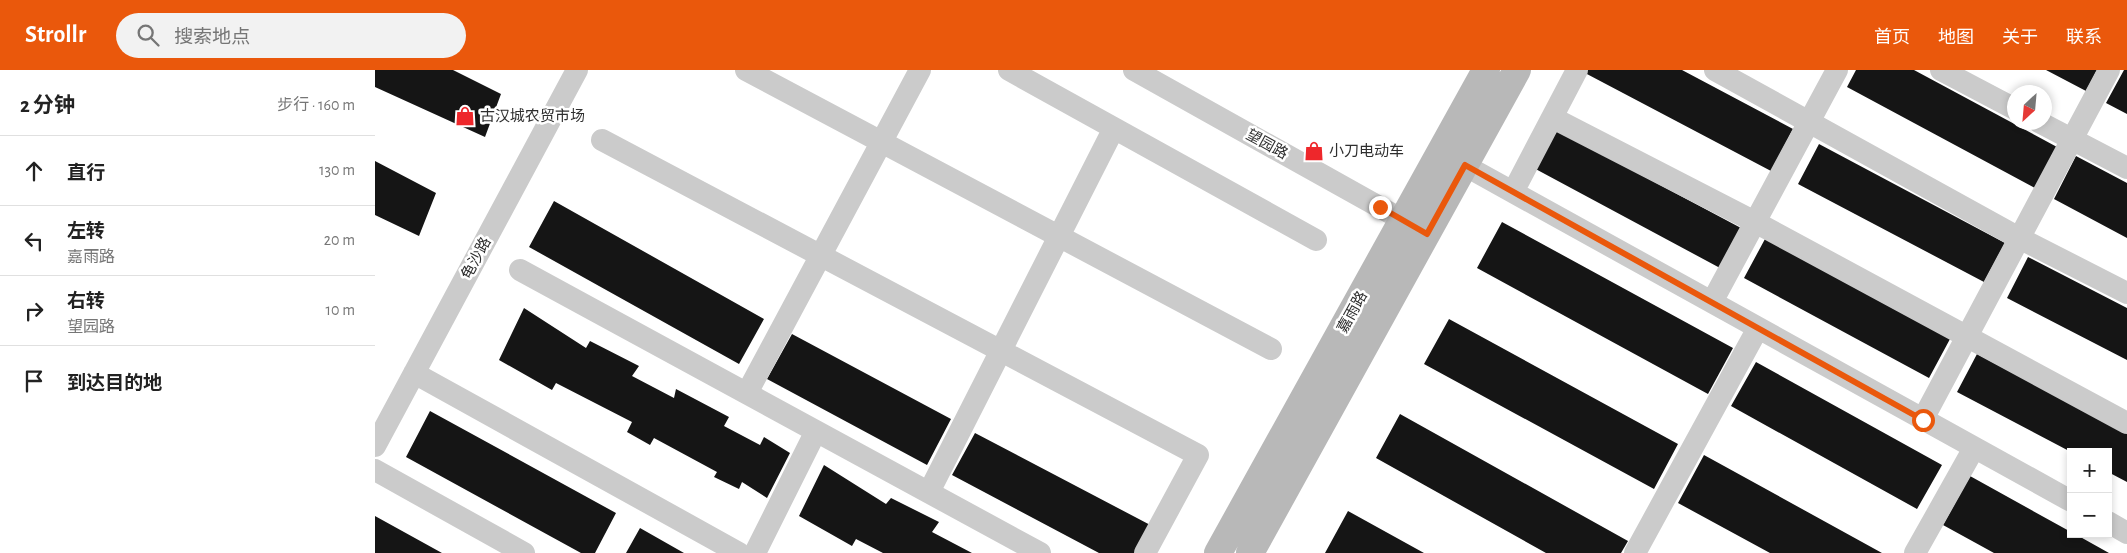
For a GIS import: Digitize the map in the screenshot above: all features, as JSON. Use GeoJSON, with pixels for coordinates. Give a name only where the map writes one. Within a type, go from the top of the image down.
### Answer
{"type":"FeatureCollection","features":[{"type":"Feature","properties":{"kind":"main road","name":"嘉雨路"},"geometry":{"type":"LineString","coordinates":[[1217,553],[1486,70]]}},
{"type":"Feature","properties":{"kind":"main road","name":"嘉雨路"},"geometry":{"type":"LineString","coordinates":[[1250,553],[1517,70]]}},
{"type":"Feature","properties":{"kind":"street","name":"龟沙路"},"geometry":{"type":"LineString","coordinates":[[375,446],[577,70]]}},
{"type":"Feature","properties":{"kind":"street"},"geometry":{"type":"LineString","coordinates":[[746,70],[1271,349]]}},
{"type":"Feature","properties":{"kind":"street"},"geometry":{"type":"LineString","coordinates":[[747,394],[920,70]]}},
{"type":"Feature","properties":{"kind":"street"},"geometry":{"type":"LineString","coordinates":[[1009,70],[1316,240]]}},
{"type":"Feature","properties":{"kind":"street","name":"望园路"},"geometry":{"type":"LineString","coordinates":[[1134,70],[1427,234]]}},
{"type":"Feature","properties":{"kind":"street"},"geometry":{"type":"LineString","coordinates":[[1513,192],[1577,70]]}},
{"type":"Feature","properties":{"kind":"street"},"geometry":{"type":"LineString","coordinates":[[1715,70],[2019,238],[2127,293]]}},
{"type":"Feature","properties":{"kind":"street"},"geometry":{"type":"LineString","coordinates":[[1712,302],[1837,70]]}},
{"type":"Feature","properties":{"kind":"street"},"geometry":{"type":"LineString","coordinates":[[1941,70],[2007,105]]}},
{"type":"Feature","properties":{"kind":"street"},"geometry":{"type":"LineString","coordinates":[[1923,420],[2109,70]]}},
{"type":"Feature","properties":{"kind":"street"},"geometry":{"type":"LineString","coordinates":[[1553,118],[1755,222],[2127,423]]}},
{"type":"Feature","properties":{"kind":"street"},"geometry":{"type":"LineString","coordinates":[[929,492],[1114,128]]}},
{"type":"Feature","properties":{"kind":"street"},"geometry":{"type":"LineString","coordinates":[[2052,129],[2127,168]]}},
{"type":"Feature","properties":{"kind":"street"},"geometry":{"type":"LineString","coordinates":[[602,140],[1198,456],[1145,553]]}},
{"type":"Feature","properties":{"kind":"street"},"geometry":{"type":"LineString","coordinates":[[1465,165],[2067,499]]}},
{"type":"Feature","properties":{"kind":"street"},"geometry":{"type":"LineString","coordinates":[[520,270],[1040,553]]}},
{"type":"Feature","properties":{"kind":"street"},"geometry":{"type":"LineString","coordinates":[[1635,553],[1758,328]]}},
{"type":"Feature","properties":{"kind":"street"},"geometry":{"type":"LineString","coordinates":[[414,373],[739,553]]}},
{"type":"Feature","properties":{"kind":"street"},"geometry":{"type":"LineString","coordinates":[[755,553],[816,431]]}},
{"type":"Feature","properties":{"kind":"street"},"geometry":{"type":"LineString","coordinates":[[1915,553],[1974,448]]}},
{"type":"Feature","properties":{"kind":"street"},"geometry":{"type":"LineString","coordinates":[[375,470],[525,553]]}},
{"type":"Feature","properties":{"kind":"street"},"geometry":{"type":"LineString","coordinates":[[2112,524],[2127,533]]}},
{"type":"Feature","properties":{"kind":"building","name":"古汉城农贸市场"},"geometry":{"type":"Polygon","coordinates":[[[375,70],[453,70],[501,94],[485,137],[375,87],[375,70]]]}},
{"type":"Feature","properties":{"kind":"building"},"geometry":{"type":"Polygon","coordinates":[[[1587,70],[1682,70],[1793,129],[1771,171],[1585,73],[1587,70]]]}},
{"type":"Feature","properties":{"kind":"building"},"geometry":{"type":"Polygon","coordinates":[[[1856,70],[1914,70],[2007,120],[2007,130],[2025,130],[2057,147],[2035,188],[1847,87],[1856,70]]]}},
{"type":"Feature","properties":{"kind":"building"},"geometry":{"type":"Polygon","coordinates":[[[2046,70],[2097,70],[2086,91],[2046,70]]]}},
{"type":"Feature","properties":{"kind":"building"},"geometry":{"type":"Polygon","coordinates":[[[2124,70],[2127,70],[2127,114],[2106,103],[2124,70]]]}},
{"type":"Feature","properties":{"kind":"building"},"geometry":{"type":"Polygon","coordinates":[[[1551,127],[1741,228],[1720,268],[1530,166],[1551,127]]]}},
{"type":"Feature","properties":{"kind":"building"},"geometry":{"type":"Polygon","coordinates":[[[1819,144],[2005,243],[1984,282],[1798,184],[1819,144]]]}},
{"type":"Feature","properties":{"kind":"building"},"geometry":{"type":"Polygon","coordinates":[[[2076,156],[2127,183],[2127,238],[2054,199],[2076,156]]]}},
{"type":"Feature","properties":{"kind":"building"},"geometry":{"type":"Polygon","coordinates":[[[375,161],[436,193],[419,236],[375,215],[375,161]]]}},
{"type":"Feature","properties":{"kind":"building"},"geometry":{"type":"Polygon","coordinates":[[[554,201],[764,319],[739,364],[529,247],[554,201]]]}},
{"type":"Feature","properties":{"kind":"building"},"geometry":{"type":"Polygon","coordinates":[[[1502,222],[1733,348],[1708,394],[1477,268],[1502,222]]]}},
{"type":"Feature","properties":{"kind":"building"},"geometry":{"type":"Polygon","coordinates":[[[1765,239],[1950,339],[1929,378],[1744,278],[1765,239]]]}},
{"type":"Feature","properties":{"kind":"building"},"geometry":{"type":"Polygon","coordinates":[[[2028,257],[2127,308],[2127,360],[2007,298],[2028,257]]]}},
{"type":"Feature","properties":{"kind":"building"},"geometry":{"type":"Polygon","coordinates":[[[524,308],[586,348],[590,341],[639,366],[632,376],[674,398],[676,389],[729,417],[724,426],[760,445],[764,437],[790,453],[767,498],[742,482],[739,489],[714,477],[717,472],[654,438],[650,445],[627,432],[632,422],[556,383],[552,390],[499,360],[524,308]]]}},
{"type":"Feature","properties":{"kind":"building"},"geometry":{"type":"Polygon","coordinates":[[[1449,319],[1678,444],[1654,489],[1424,364],[1449,319]]]}},
{"type":"Feature","properties":{"kind":"building"},"geometry":{"type":"Polygon","coordinates":[[[792,334],[951,419],[927,465],[767,379],[792,334]]]}},
{"type":"Feature","properties":{"kind":"building"},"geometry":{"type":"Polygon","coordinates":[[[1977,354],[2127,433],[2127,482],[2112,474],[2112,448],[2067,448],[2067,450],[1957,392],[1977,354]]]}},
{"type":"Feature","properties":{"kind":"building"},"geometry":{"type":"Polygon","coordinates":[[[1756,362],[1942,465],[1917,509],[1731,406],[1756,362]]]}},
{"type":"Feature","properties":{"kind":"building"},"geometry":{"type":"Polygon","coordinates":[[[430,411],[616,513],[595,553],[581,553],[406,457],[430,411]]]}},
{"type":"Feature","properties":{"kind":"building"},"geometry":{"type":"Polygon","coordinates":[[[1400,414],[1628,541],[1621,553],[1546,553],[1376,458],[1400,414]]]}},
{"type":"Feature","properties":{"kind":"building"},"geometry":{"type":"Polygon","coordinates":[[[975,433],[1156,528],[1143,553],[1099,553],[952,475],[975,433]]]}},
{"type":"Feature","properties":{"kind":"building"},"geometry":{"type":"Polygon","coordinates":[[[1704,455],[1882,553],[1770,553],[1678,503],[1704,455]]]}},
{"type":"Feature","properties":{"kind":"building"},"geometry":{"type":"Polygon","coordinates":[[[824,465],[886,504],[891,498],[939,522],[932,532],[972,553],[883,553],[856,539],[852,546],[799,516],[824,465]]]}},
{"type":"Feature","properties":{"kind":"building"},"geometry":{"type":"Polygon","coordinates":[[[1970,476],[2067,530],[2067,538],[2082,538],[2109,553],[1994,553],[1943,525],[1970,476]]]}},
{"type":"Feature","properties":{"kind":"building"},"geometry":{"type":"Polygon","coordinates":[[[1348,511],[1424,553],[1325,553],[1348,511]]]}},
{"type":"Feature","properties":{"kind":"building"},"geometry":{"type":"Polygon","coordinates":[[[375,516],[442,553],[375,553],[375,516]]]}},
{"type":"Feature","properties":{"kind":"building"},"geometry":{"type":"Polygon","coordinates":[[[640,528],[684,553],[626,553],[640,528]]]}},
{"type":"Feature","properties":{"kind":"place","name":"古汉城农贸市场"},"geometry":{"type":"Point","coordinates":[465,116]}},
{"type":"Feature","properties":{"kind":"place","name":"小刀电动车"},"geometry":{"type":"Point","coordinates":[1314,151]}},
{"type":"Feature","properties":{"kind":"route"},"geometry":{"type":"LineString","coordinates":[[1380,207],[1427,234],[1465,165],[1923,420]]}}]}
